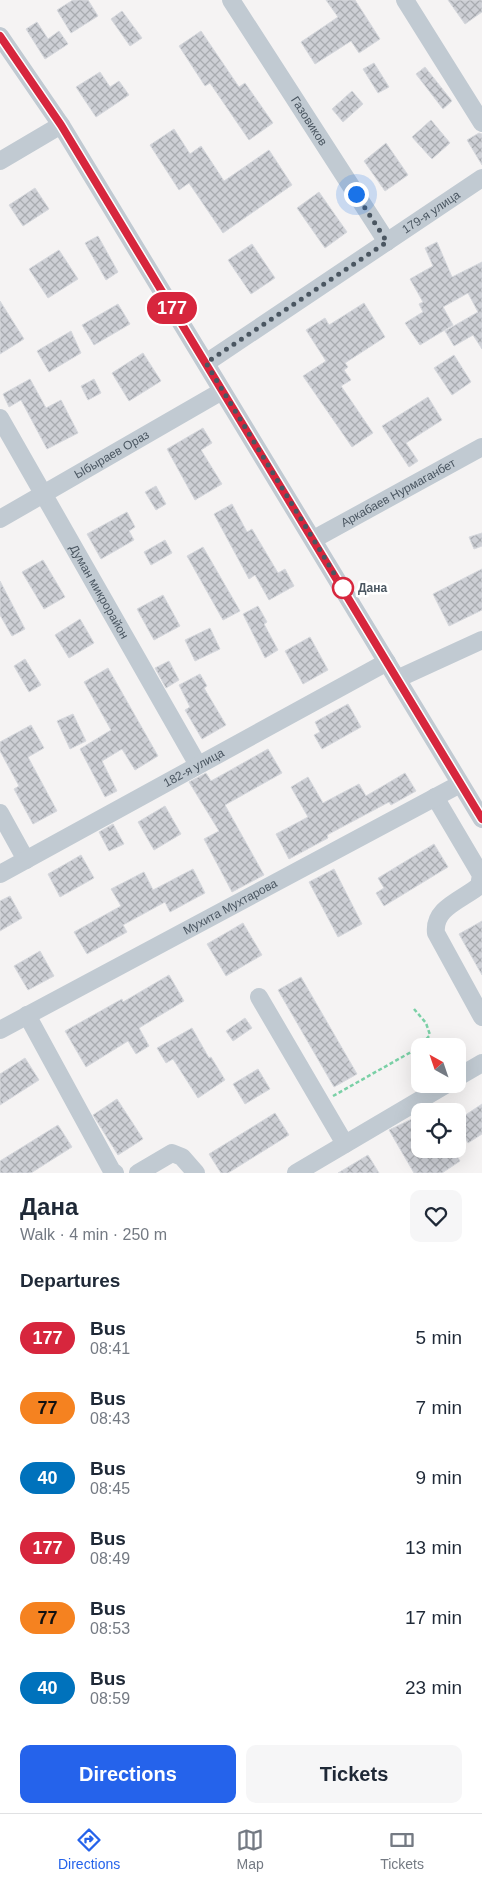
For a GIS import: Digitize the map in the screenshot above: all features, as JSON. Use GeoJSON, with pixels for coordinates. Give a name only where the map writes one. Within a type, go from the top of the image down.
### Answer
{"type":"FeatureCollection","features":[{"type":"Feature","properties":{"kind":"street","name":"Газовиков"},"geometry":{"type":"LineString","coordinates":[[231,0],[387,242]]}},
{"type":"Feature","properties":{"kind":"street"},"geometry":{"type":"LineString","coordinates":[[405,0],[482,123]]}},
{"type":"Feature","properties":{"kind":"street"},"geometry":{"type":"LineString","coordinates":[[0,36],[61,125],[314,539],[482,819]]}},
{"type":"Feature","properties":{"kind":"street"},"geometry":{"type":"LineString","coordinates":[[0,162],[61,125]]}},
{"type":"Feature","properties":{"kind":"street","name":"179-я улица"},"geometry":{"type":"LineString","coordinates":[[206,363],[482,178]]}},
{"type":"Feature","properties":{"kind":"street","name":"Ыбыраев Ораз"},"geometry":{"type":"LineString","coordinates":[[0,519],[222,391]]}},
{"type":"Feature","properties":{"kind":"street","name":"Думан микрорайон"},"geometry":{"type":"LineString","coordinates":[[0,418],[198,765]]}},
{"type":"Feature","properties":{"kind":"street","name":"Аркабаев Нурмаганбет"},"geometry":{"type":"LineString","coordinates":[[314,539],[482,447]]}},
{"type":"Feature","properties":{"kind":"street"},"geometry":{"type":"LineString","coordinates":[[398,679],[482,640]]}},
{"type":"Feature","properties":{"kind":"street","name":"182-я улица"},"geometry":{"type":"LineString","coordinates":[[0,874],[387,662]]}},
{"type":"Feature","properties":{"kind":"street","name":"Мухита Мухтарова"},"geometry":{"type":"LineString","coordinates":[[0,1030],[460,784]]}},
{"type":"Feature","properties":{"kind":"street"},"geometry":{"type":"LineString","coordinates":[[435,797],[480,875],[479,886],[442,911],[434,924],[436,933],[482,1017]]}},
{"type":"Feature","properties":{"kind":"street"},"geometry":{"type":"LineString","coordinates":[[0,813],[26,860]]}},
{"type":"Feature","properties":{"kind":"street"},"geometry":{"type":"LineString","coordinates":[[259,997],[345,1144]]}},
{"type":"Feature","properties":{"kind":"street"},"geometry":{"type":"LineString","coordinates":[[27,1016],[112,1171],[116,1173]]}},
{"type":"Feature","properties":{"kind":"street"},"geometry":{"type":"LineString","coordinates":[[466,1072],[482,1063]]}},
{"type":"Feature","properties":{"kind":"street"},"geometry":{"type":"LineString","coordinates":[[296,1173],[432,1093]]}},
{"type":"Feature","properties":{"kind":"street"},"geometry":{"type":"LineString","coordinates":[[138,1173],[172,1153],[182,1156],[196,1173]]}},
{"type":"Feature","properties":{"kind":"path"},"geometry":{"type":"LineString","coordinates":[[414,1009],[426,1023],[430,1035],[427,1038]]}},
{"type":"Feature","properties":{"kind":"path"},"geometry":{"type":"LineString","coordinates":[[321,1103],[411,1051]]}},
{"type":"Feature","properties":{"kind":"building"},"geometry":{"type":"Polygon","coordinates":[[[73,0],[88,0],[98,16],[71,33],[57,10],[73,0]]]}},
{"type":"Feature","properties":{"kind":"building"},"geometry":{"type":"Polygon","coordinates":[[[326,0],[355,0],[380,39],[359,53],[351,41],[315,64],[301,42],[338,17],[326,0]]]}},
{"type":"Feature","properties":{"kind":"building"},"geometry":{"type":"Polygon","coordinates":[[[448,0],[482,0],[482,12],[465,24],[448,0]]]}},
{"type":"Feature","properties":{"kind":"building"},"geometry":{"type":"Polygon","coordinates":[[[122,11],[142,38],[130,46],[111,19],[122,11]]]}},
{"type":"Feature","properties":{"kind":"building"},"geometry":{"type":"Polygon","coordinates":[[[37,22],[48,39],[59,31],[68,44],[45,59],[26,29],[37,22]]]}},
{"type":"Feature","properties":{"kind":"building"},"geometry":{"type":"Polygon","coordinates":[[[201,31],[239,87],[245,83],[273,123],[249,140],[210,83],[205,86],[179,46],[201,31]]]}},
{"type":"Feature","properties":{"kind":"building"},"geometry":{"type":"Polygon","coordinates":[[[374,63],[389,87],[378,93],[363,69],[374,63]]]}},
{"type":"Feature","properties":{"kind":"building"},"geometry":{"type":"Polygon","coordinates":[[[425,67],[452,101],[443,109],[416,74],[425,67]]]}},
{"type":"Feature","properties":{"kind":"building"},"geometry":{"type":"Polygon","coordinates":[[[100,72],[110,87],[119,81],[129,95],[96,117],[76,87],[100,72]]]}},
{"type":"Feature","properties":{"kind":"building"},"geometry":{"type":"Polygon","coordinates":[[[352,91],[363,104],[343,122],[332,109],[352,91]]]}},
{"type":"Feature","properties":{"kind":"building"},"geometry":{"type":"Polygon","coordinates":[[[431,120],[450,143],[432,159],[412,137],[431,120]]]}},
{"type":"Feature","properties":{"kind":"building"},"geometry":{"type":"Polygon","coordinates":[[[174,129],[190,154],[201,146],[224,181],[269,150],[292,185],[223,233],[189,183],[179,190],[150,145],[174,129]]]}},
{"type":"Feature","properties":{"kind":"building"},"geometry":{"type":"Polygon","coordinates":[[[479,133],[482,134],[482,165],[467,140],[479,133]]]}},
{"type":"Feature","properties":{"kind":"building"},"geometry":{"type":"Polygon","coordinates":[[[386,143],[408,175],[385,191],[364,161],[386,143]]]}},
{"type":"Feature","properties":{"kind":"building"},"geometry":{"type":"Polygon","coordinates":[[[35,188],[49,209],[23,226],[9,205],[35,188]]]}},
{"type":"Feature","properties":{"kind":"building"},"geometry":{"type":"Polygon","coordinates":[[[319,192],[347,232],[325,248],[297,208],[319,192]]]}},
{"type":"Feature","properties":{"kind":"building"},"geometry":{"type":"Polygon","coordinates":[[[98,236],[118,272],[106,280],[85,243],[98,236]]]}},
{"type":"Feature","properties":{"kind":"building"},"geometry":{"type":"Polygon","coordinates":[[[437,242],[452,277],[482,262],[482,349],[473,335],[454,346],[445,331],[478,312],[468,293],[443,307],[453,325],[420,345],[405,323],[423,312],[419,304],[423,302],[410,279],[433,266],[425,248],[437,242]]]}},
{"type":"Feature","properties":{"kind":"building"},"geometry":{"type":"Polygon","coordinates":[[[252,244],[275,278],[251,294],[228,260],[252,244]]]}},
{"type":"Feature","properties":{"kind":"building"},"geometry":{"type":"Polygon","coordinates":[[[59,250],[78,279],[48,298],[29,269],[59,250]]]}},
{"type":"Feature","properties":{"kind":"building"},"geometry":{"type":"Polygon","coordinates":[[[0,301],[24,339],[0,354],[0,301]]]}},
{"type":"Feature","properties":{"kind":"building"},"geometry":{"type":"Polygon","coordinates":[[[364,303],[385,337],[345,363],[348,367],[344,370],[351,380],[341,386],[373,433],[352,447],[303,376],[326,361],[306,330],[325,318],[329,325],[364,303]]]}},
{"type":"Feature","properties":{"kind":"building"},"geometry":{"type":"Polygon","coordinates":[[[118,304],[130,324],[94,345],[82,325],[118,304]]]}},
{"type":"Feature","properties":{"kind":"building"},"geometry":{"type":"Polygon","coordinates":[[[71,331],[81,353],[49,372],[37,351],[71,331]]]}},
{"type":"Feature","properties":{"kind":"building"},"geometry":{"type":"Polygon","coordinates":[[[143,353],[161,381],[129,401],[112,373],[143,353]]]}},
{"type":"Feature","properties":{"kind":"building"},"geometry":{"type":"Polygon","coordinates":[[[454,355],[471,382],[452,395],[434,368],[454,355]]]}},
{"type":"Feature","properties":{"kind":"building"},"geometry":{"type":"Polygon","coordinates":[[[30,379],[46,408],[61,400],[78,433],[47,449],[21,400],[9,407],[3,394],[30,379]]]}},
{"type":"Feature","properties":{"kind":"building"},"geometry":{"type":"Polygon","coordinates":[[[94,379],[101,393],[88,400],[81,386],[94,379]]]}},
{"type":"Feature","properties":{"kind":"building"},"geometry":{"type":"Polygon","coordinates":[[[428,397],[442,420],[406,443],[418,461],[409,467],[382,426],[428,397]]]}},
{"type":"Feature","properties":{"kind":"building"},"geometry":{"type":"Polygon","coordinates":[[[203,428],[212,443],[201,450],[222,484],[195,500],[167,449],[203,428]]]}},
{"type":"Feature","properties":{"kind":"building"},"geometry":{"type":"Polygon","coordinates":[[[156,486],[166,504],[156,510],[145,492],[156,486]]]}},
{"type":"Feature","properties":{"kind":"building"},"geometry":{"type":"Polygon","coordinates":[[[232,504],[247,532],[252,529],[278,573],[285,569],[294,586],[269,600],[255,575],[249,579],[214,514],[232,504]]]}},
{"type":"Feature","properties":{"kind":"building"},"geometry":{"type":"Polygon","coordinates":[[[127,512],[135,527],[129,531],[134,540],[101,559],[87,534],[127,512]]]}},
{"type":"Feature","properties":{"kind":"building"},"geometry":{"type":"Polygon","coordinates":[[[482,533],[482,546],[474,549],[469,537],[482,533]]]}},
{"type":"Feature","properties":{"kind":"building"},"geometry":{"type":"Polygon","coordinates":[[[165,540],[172,553],[151,565],[144,552],[165,540]]]}},
{"type":"Feature","properties":{"kind":"building"},"geometry":{"type":"Polygon","coordinates":[[[203,547],[240,611],[223,620],[187,556],[203,547]]]}},
{"type":"Feature","properties":{"kind":"building"},"geometry":{"type":"Polygon","coordinates":[[[43,560],[65,597],[44,609],[22,572],[43,560]]]}},
{"type":"Feature","properties":{"kind":"building"},"geometry":{"type":"Polygon","coordinates":[[[482,569],[482,610],[449,626],[433,594],[482,569]]]}},
{"type":"Feature","properties":{"kind":"building"},"geometry":{"type":"Polygon","coordinates":[[[0,581],[25,629],[12,636],[0,615],[0,581]]]}},
{"type":"Feature","properties":{"kind":"building"},"geometry":{"type":"Polygon","coordinates":[[[163,595],[180,626],[154,640],[137,609],[163,595]]]}},
{"type":"Feature","properties":{"kind":"building"},"geometry":{"type":"Polygon","coordinates":[[[258,606],[267,622],[264,624],[278,650],[265,658],[243,614],[258,606]]]}},
{"type":"Feature","properties":{"kind":"building"},"geometry":{"type":"Polygon","coordinates":[[[80,619],[94,643],[69,658],[55,635],[80,619]]]}},
{"type":"Feature","properties":{"kind":"building"},"geometry":{"type":"Polygon","coordinates":[[[210,628],[220,649],[195,661],[185,640],[210,628]]]}},
{"type":"Feature","properties":{"kind":"building"},"geometry":{"type":"Polygon","coordinates":[[[310,637],[328,670],[303,684],[285,651],[310,637]]]}},
{"type":"Feature","properties":{"kind":"building"},"geometry":{"type":"Polygon","coordinates":[[[25,659],[41,685],[29,692],[14,666],[25,659]]]}},
{"type":"Feature","properties":{"kind":"building"},"geometry":{"type":"Polygon","coordinates":[[[169,661],[179,680],[166,688],[155,668],[169,661]]]}},
{"type":"Feature","properties":{"kind":"building"},"geometry":{"type":"Polygon","coordinates":[[[108,668],[158,756],[135,770],[122,749],[102,761],[117,791],[105,797],[80,749],[111,730],[84,682],[108,668]]]}},
{"type":"Feature","properties":{"kind":"building"},"geometry":{"type":"Polygon","coordinates":[[[200,674],[207,686],[204,688],[226,725],[202,739],[185,710],[190,707],[179,685],[200,674]]]}},
{"type":"Feature","properties":{"kind":"building"},"geometry":{"type":"Polygon","coordinates":[[[348,704],[361,727],[322,749],[314,735],[320,732],[315,722],[348,704]]]}},
{"type":"Feature","properties":{"kind":"building"},"geometry":{"type":"Polygon","coordinates":[[[73,714],[86,741],[70,749],[57,721],[73,714]]]}},
{"type":"Feature","properties":{"kind":"building"},"geometry":{"type":"Polygon","coordinates":[[[31,725],[44,748],[28,757],[57,811],[33,824],[14,789],[19,786],[0,751],[0,742],[31,725]]]}},
{"type":"Feature","properties":{"kind":"building"},"geometry":{"type":"Polygon","coordinates":[[[268,749],[282,773],[225,805],[264,875],[232,892],[204,839],[219,831],[189,782],[206,773],[211,781],[268,749]]]}},
{"type":"Feature","properties":{"kind":"building"},"geometry":{"type":"Polygon","coordinates":[[[405,773],[416,791],[391,805],[389,802],[327,835],[328,838],[289,859],[276,834],[308,817],[291,787],[308,777],[323,803],[359,784],[366,796],[405,773]]]}},
{"type":"Feature","properties":{"kind":"building"},"geometry":{"type":"Polygon","coordinates":[[[165,806],[181,834],[154,850],[138,822],[165,806]]]}},
{"type":"Feature","properties":{"kind":"building"},"geometry":{"type":"Polygon","coordinates":[[[113,824],[124,844],[109,851],[99,832],[113,824]]]}},
{"type":"Feature","properties":{"kind":"building"},"geometry":{"type":"Polygon","coordinates":[[[434,844],[448,867],[384,906],[376,893],[384,888],[378,878],[434,844]]]}},
{"type":"Feature","properties":{"kind":"building"},"geometry":{"type":"Polygon","coordinates":[[[81,855],[94,878],[60,897],[48,874],[81,855]]]}},
{"type":"Feature","properties":{"kind":"building"},"geometry":{"type":"Polygon","coordinates":[[[193,869],[205,893],[170,912],[165,902],[123,925],[127,932],[87,954],[74,932],[121,906],[111,889],[144,872],[153,890],[193,869]]]}},
{"type":"Feature","properties":{"kind":"building"},"geometry":{"type":"Polygon","coordinates":[[[334,869],[362,924],[338,937],[309,882],[334,869]]]}},
{"type":"Feature","properties":{"kind":"building"},"geometry":{"type":"Polygon","coordinates":[[[10,896],[22,918],[0,931],[0,901],[10,896]]]}},
{"type":"Feature","properties":{"kind":"building"},"geometry":{"type":"Polygon","coordinates":[[[482,921],[482,975],[459,934],[482,921]]]}},
{"type":"Feature","properties":{"kind":"building"},"geometry":{"type":"Polygon","coordinates":[[[243,923],[262,955],[226,976],[207,944],[243,923]]]}},
{"type":"Feature","properties":{"kind":"building"},"geometry":{"type":"Polygon","coordinates":[[[40,951],[54,976],[28,990],[14,966],[40,951]]]}},
{"type":"Feature","properties":{"kind":"building"},"geometry":{"type":"Polygon","coordinates":[[[169,975],[184,1001],[139,1028],[149,1046],[136,1054],[128,1041],[86,1067],[65,1031],[122,999],[123,1002],[169,975]]]}},
{"type":"Feature","properties":{"kind":"building"},"geometry":{"type":"Polygon","coordinates":[[[301,977],[357,1074],[334,1087],[278,990],[301,977]]]}},
{"type":"Feature","properties":{"kind":"building"},"geometry":{"type":"Polygon","coordinates":[[[245,1018],[252,1028],[233,1041],[226,1031],[245,1018]]]}},
{"type":"Feature","properties":{"kind":"building"},"geometry":{"type":"Polygon","coordinates":[[[192,1028],[209,1058],[211,1057],[225,1080],[198,1098],[173,1059],[166,1063],[157,1048],[192,1028]]]}},
{"type":"Feature","properties":{"kind":"building"},"geometry":{"type":"Polygon","coordinates":[[[25,1058],[39,1080],[0,1105],[0,1074],[25,1058]]]}},
{"type":"Feature","properties":{"kind":"building"},"geometry":{"type":"Polygon","coordinates":[[[258,1069],[270,1089],[245,1104],[233,1084],[258,1069]]]}},
{"type":"Feature","properties":{"kind":"building"},"geometry":{"type":"Polygon","coordinates":[[[117,1099],[143,1139],[118,1155],[93,1115],[117,1099]]]}},
{"type":"Feature","properties":{"kind":"building"},"geometry":{"type":"Polygon","coordinates":[[[482,1104],[482,1134],[468,1143],[466,1140],[466,1115],[482,1104]]]}},
{"type":"Feature","properties":{"kind":"building"},"geometry":{"type":"Polygon","coordinates":[[[275,1113],[289,1135],[228,1173],[221,1173],[209,1154],[275,1113]]]}},
{"type":"Feature","properties":{"kind":"building"},"geometry":{"type":"Polygon","coordinates":[[[411,1119],[411,1158],[458,1158],[460,1161],[442,1173],[414,1173],[389,1130],[411,1119]]]}},
{"type":"Feature","properties":{"kind":"building"},"geometry":{"type":"Polygon","coordinates":[[[58,1125],[72,1147],[31,1173],[0,1173],[0,1161],[58,1125]]]}},
{"type":"Feature","properties":{"kind":"building"},"geometry":{"type":"Polygon","coordinates":[[[368,1155],[379,1173],[338,1173],[368,1155]]]}},
{"type":"Feature","properties":{"kind":"bus line","name":"177"},"geometry":{"type":"LineString","coordinates":[[0,36],[61,125],[314,539],[482,819]]}},
{"type":"Feature","properties":{"kind":"place","name":"Дана"},"geometry":{"type":"Point","coordinates":[343,588]}},
{"type":"Feature","properties":{"kind":"route"},"geometry":{"type":"LineString","coordinates":[[343,588],[206,363],[387,242],[356,194]]}}]}
